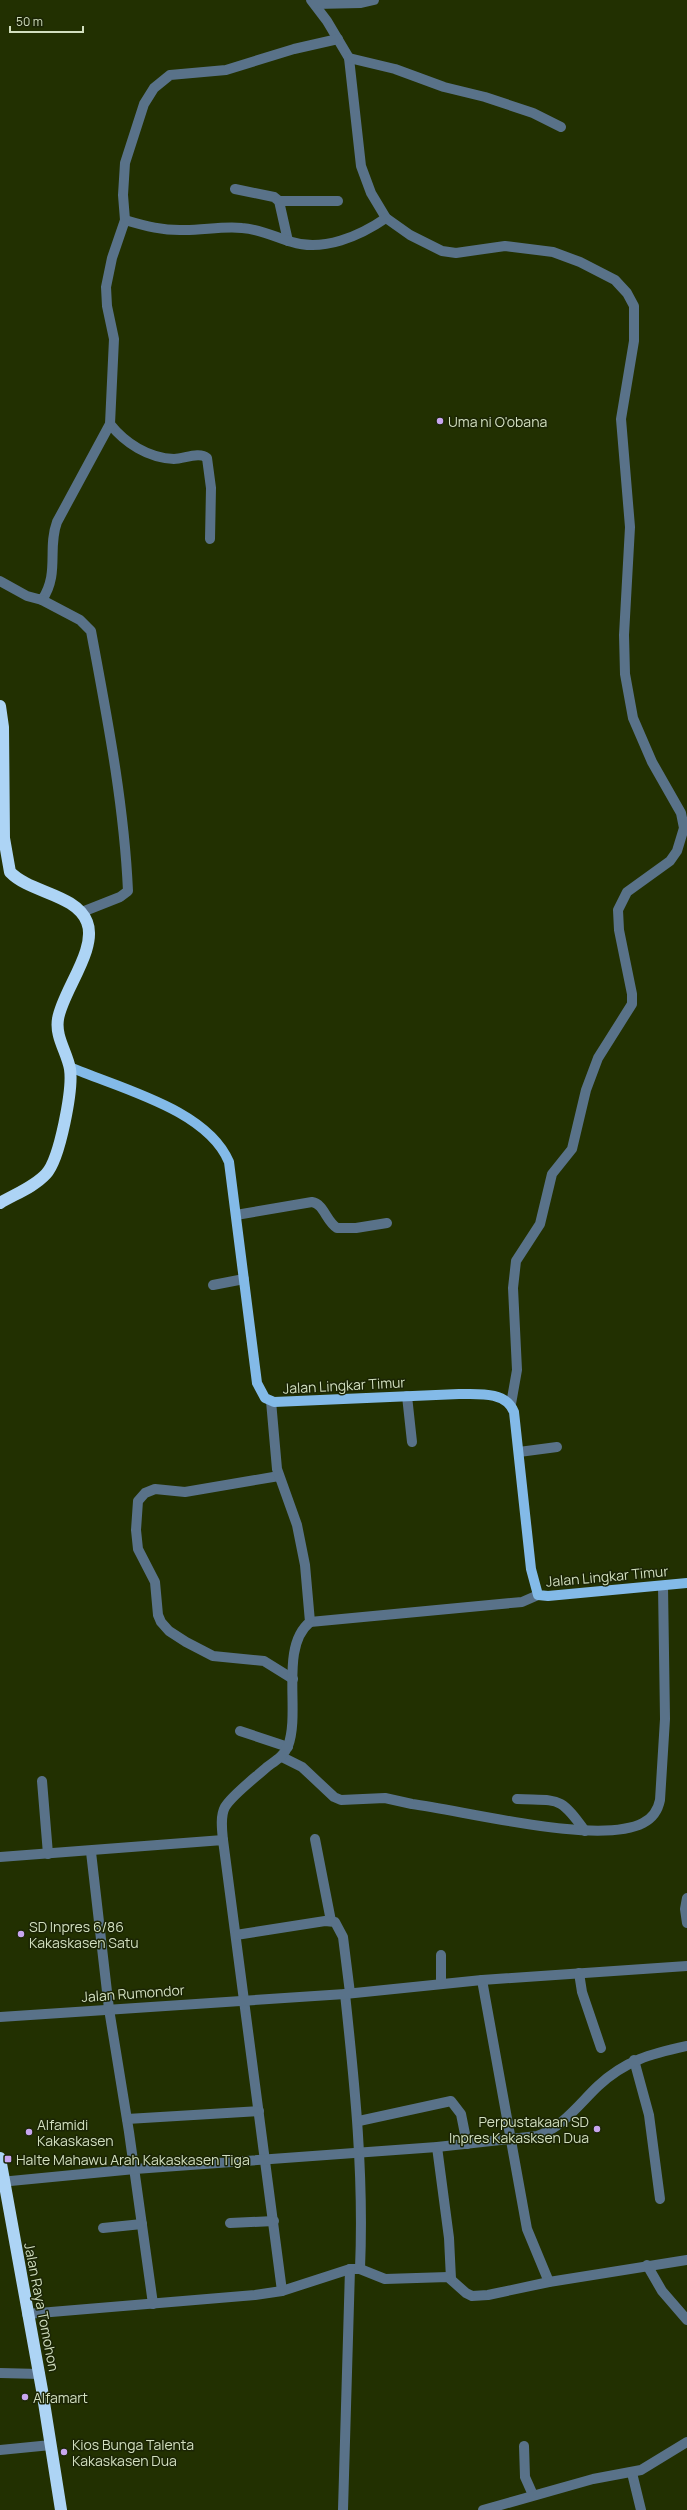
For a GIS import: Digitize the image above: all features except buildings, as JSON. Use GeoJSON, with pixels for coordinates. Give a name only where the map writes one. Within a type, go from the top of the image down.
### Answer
{"type":"FeatureCollection","features":[{"type":"Feature","properties":{"kind":"highway"},"geometry":{"type":"LineString","coordinates":[[0,706],[3,726],[2,839],[10,872],[13,876],[76,907],[82,912],[88,923],[88,941],[58,1021],[59,1034],[70,1066],[70,1092],[53,1164],[40,1180],[0,1203]]}},
{"type":"Feature","properties":{"kind":"highway","name":"Jalan Raya Tomohon"},"geometry":{"type":"LineString","coordinates":[[0,2158],[2,2182],[40,2374],[61,2510]]}},
{"type":"Feature","properties":{"kind":"main road","name":"Jalan Lingkar Timur"},"geometry":{"type":"LineString","coordinates":[[70,1066],[157,1102],[201,1127],[226,1155],[229,1162],[257,1383],[265,1398],[271,1401],[479,1394],[501,1398],[511,1404],[519,1452],[531,1569],[538,1595],[548,1596],[687,1583]]}},
{"type":"Feature","properties":{"kind":"street"},"geometry":{"type":"LineString","coordinates":[[313,2],[360,3],[374,0]]}},
{"type":"Feature","properties":{"kind":"street"},"geometry":{"type":"LineString","coordinates":[[313,2],[349,58],[361,166],[372,193],[386,218],[410,235],[442,251],[456,253],[504,246],[553,252],[580,262],[615,280],[627,293],[634,306],[634,341],[621,419],[630,527],[630,562],[624,635],[626,692],[633,718],[652,762],[682,813],[683,837],[670,861],[626,892],[618,910],[619,930],[632,994],[632,1004],[598,1058],[586,1090],[572,1149],[552,1174],[540,1224],[516,1261],[513,1288],[517,1370],[511,1404]]}},
{"type":"Feature","properties":{"kind":"street"},"geometry":{"type":"LineString","coordinates":[[42,600],[51,583],[54,531],[57,522],[110,424],[114,339],[107,306],[106,287],[112,258],[125,220],[123,195],[125,163],[144,104],[154,88],[164,78],[179,74],[226,70],[294,49],[338,39]]}},
{"type":"Feature","properties":{"kind":"street"},"geometry":{"type":"LineString","coordinates":[[349,58],[395,69],[444,87],[485,97],[532,113],[561,127]]}},
{"type":"Feature","properties":{"kind":"street"},"geometry":{"type":"LineString","coordinates":[[235,189],[274,197],[279,201],[288,241]]}},
{"type":"Feature","properties":{"kind":"street"},"geometry":{"type":"LineString","coordinates":[[279,201],[338,201]]}},
{"type":"Feature","properties":{"kind":"street"},"geometry":{"type":"LineString","coordinates":[[125,220],[166,230],[251,228],[288,241],[309,245],[341,240],[368,230],[386,218]]}},
{"type":"Feature","properties":{"kind":"street"},"geometry":{"type":"LineString","coordinates":[[110,424],[127,442],[143,451],[159,457],[175,459],[201,455],[207,458],[211,488],[210,539]]}},
{"type":"Feature","properties":{"kind":"street"},"geometry":{"type":"LineString","coordinates":[[0,581],[27,596],[42,600],[80,620],[91,631],[118,783],[126,852],[128,891],[120,897],[82,912]]}},
{"type":"Feature","properties":{"kind":"street"},"geometry":{"type":"LineString","coordinates":[[236,1215],[312,1202],[320,1206],[329,1220],[337,1228],[356,1228],[387,1223]]}},
{"type":"Feature","properties":{"kind":"street"},"geometry":{"type":"LineString","coordinates":[[213,1285],[244,1279]]}},
{"type":"Feature","properties":{"kind":"street"},"geometry":{"type":"LineString","coordinates":[[407,1396],[412,1442]]}},
{"type":"Feature","properties":{"kind":"street"},"geometry":{"type":"LineString","coordinates":[[271,1401],[273,1437],[279,1476],[297,1525],[305,1565],[310,1622]]}},
{"type":"Feature","properties":{"kind":"street"},"geometry":{"type":"LineString","coordinates":[[519,1452],[557,1447]]}},
{"type":"Feature","properties":{"kind":"street"},"geometry":{"type":"LineString","coordinates":[[279,1476],[185,1492],[155,1489],[149,1491],[138,1501],[136,1540],[138,1549],[155,1582],[158,1615],[169,1631],[213,1656],[264,1661],[293,1679]]}},
{"type":"Feature","properties":{"kind":"street"},"geometry":{"type":"LineString","coordinates":[[282,1757],[302,1767],[334,1797],[341,1800],[393,1799],[412,1804],[585,1831],[619,1831],[644,1823],[657,1811],[665,1719],[664,1586]]}},
{"type":"Feature","properties":{"kind":"street"},"geometry":{"type":"LineString","coordinates":[[282,2291],[223,1840],[222,1827],[225,1807],[239,1791],[282,1757],[288,1747],[292,1730],[295,1652],[305,1627],[310,1622],[522,1602],[538,1595]]}},
{"type":"Feature","properties":{"kind":"street"},"geometry":{"type":"LineString","coordinates":[[240,1732],[288,1747]]}},
{"type":"Feature","properties":{"kind":"street"},"geometry":{"type":"LineString","coordinates":[[42,1781],[48,1854]]}},
{"type":"Feature","properties":{"kind":"street"},"geometry":{"type":"LineString","coordinates":[[517,1798],[557,1801],[572,1813],[585,1831]]}},
{"type":"Feature","properties":{"kind":"street"},"geometry":{"type":"LineString","coordinates":[[0,1857],[91,1852],[223,1840]]}},
{"type":"Feature","properties":{"kind":"street"},"geometry":{"type":"LineString","coordinates":[[315,1840],[331,1921]]}},
{"type":"Feature","properties":{"kind":"street"},"geometry":{"type":"LineString","coordinates":[[91,1852],[109,2009],[135,2169],[153,2304]]}},
{"type":"Feature","properties":{"kind":"street"},"geometry":{"type":"LineString","coordinates":[[687,1898],[685,1909],[687,1923]]}},
{"type":"Feature","properties":{"kind":"street"},"geometry":{"type":"LineString","coordinates":[[236,1934],[331,1921],[338,1924],[343,1937],[360,2154],[343,2510]]}},
{"type":"Feature","properties":{"kind":"street"},"geometry":{"type":"LineString","coordinates":[[441,1954],[441,1983]]}},
{"type":"Feature","properties":{"kind":"street","name":"Jalan Rumondor"},"geometry":{"type":"LineString","coordinates":[[0,2017],[347,1993],[441,1983],[687,1966]]}},
{"type":"Feature","properties":{"kind":"street"},"geometry":{"type":"LineString","coordinates":[[579,1973],[584,2000],[601,2048]]}},
{"type":"Feature","properties":{"kind":"street"},"geometry":{"type":"LineString","coordinates":[[482,1980],[512,2139],[527,2229],[549,2282]]}},
{"type":"Feature","properties":{"kind":"street"},"geometry":{"type":"LineString","coordinates":[[2,2182],[135,2169],[437,2148],[537,2136],[551,2131],[599,2085],[634,2060],[687,2046]]}},
{"type":"Feature","properties":{"kind":"street"},"geometry":{"type":"LineString","coordinates":[[634,2060],[649,2115],[660,2199]]}},
{"type":"Feature","properties":{"kind":"street"},"geometry":{"type":"LineString","coordinates":[[358,2121],[451,2101],[461,2114],[467,2144]]}},
{"type":"Feature","properties":{"kind":"street"},"geometry":{"type":"LineString","coordinates":[[127,2119],[259,2111]]}},
{"type":"Feature","properties":{"kind":"street"},"geometry":{"type":"LineString","coordinates":[[437,2148],[450,2250],[451,2279]]}},
{"type":"Feature","properties":{"kind":"street"},"geometry":{"type":"LineString","coordinates":[[230,2223],[274,2221]]}},
{"type":"Feature","properties":{"kind":"street"},"geometry":{"type":"LineString","coordinates":[[102,2228],[142,2224]]}},
{"type":"Feature","properties":{"kind":"street"},"geometry":{"type":"LineString","coordinates":[[27,2314],[153,2304],[282,2291],[355,2269],[385,2279],[440,2277],[451,2279],[466,2293],[477,2296],[647,2265],[687,2260]]}},
{"type":"Feature","properties":{"kind":"street"},"geometry":{"type":"LineString","coordinates":[[647,2265],[662,2291],[687,2320]]}},
{"type":"Feature","properties":{"kind":"street"},"geometry":{"type":"LineString","coordinates":[[0,2373],[40,2374]]}},
{"type":"Feature","properties":{"kind":"street"},"geometry":{"type":"LineString","coordinates":[[483,2510],[594,2479],[632,2473],[648,2467],[687,2442]]}},
{"type":"Feature","properties":{"kind":"street"},"geometry":{"type":"LineString","coordinates":[[0,2450],[50,2445]]}},
{"type":"Feature","properties":{"kind":"street"},"geometry":{"type":"LineString","coordinates":[[524,2446],[526,2477],[532,2496]]}},
{"type":"Feature","properties":{"kind":"street"},"geometry":{"type":"LineString","coordinates":[[632,2473],[641,2510]]}},
{"type":"Feature","properties":{"kind":"place","name":"Uma ni O'obana"},"geometry":{"type":"Point","coordinates":[440,421]}},
{"type":"Feature","properties":{"kind":"place","name":"SD Inpres 6/86 Kakaskasen Satu"},"geometry":{"type":"Point","coordinates":[21,1934]}},
{"type":"Feature","properties":{"kind":"place","name":"Perpustakaan SD Inpres Kakasksen Dua"},"geometry":{"type":"Point","coordinates":[597,2129]}},
{"type":"Feature","properties":{"kind":"place","name":"Alfamidi Kakaskasen"},"geometry":{"type":"Point","coordinates":[29,2132]}},
{"type":"Feature","properties":{"kind":"place","name":"Halte Mahawu Arah Kakaskasen Tiga"},"geometry":{"type":"Point","coordinates":[8,2159]}},
{"type":"Feature","properties":{"kind":"place","name":"Alfamart"},"geometry":{"type":"Point","coordinates":[25,2397]}},
{"type":"Feature","properties":{"kind":"place","name":"Kios Bunga Talenta Kakaskasen Dua"},"geometry":{"type":"Point","coordinates":[64,2452]}}]}
